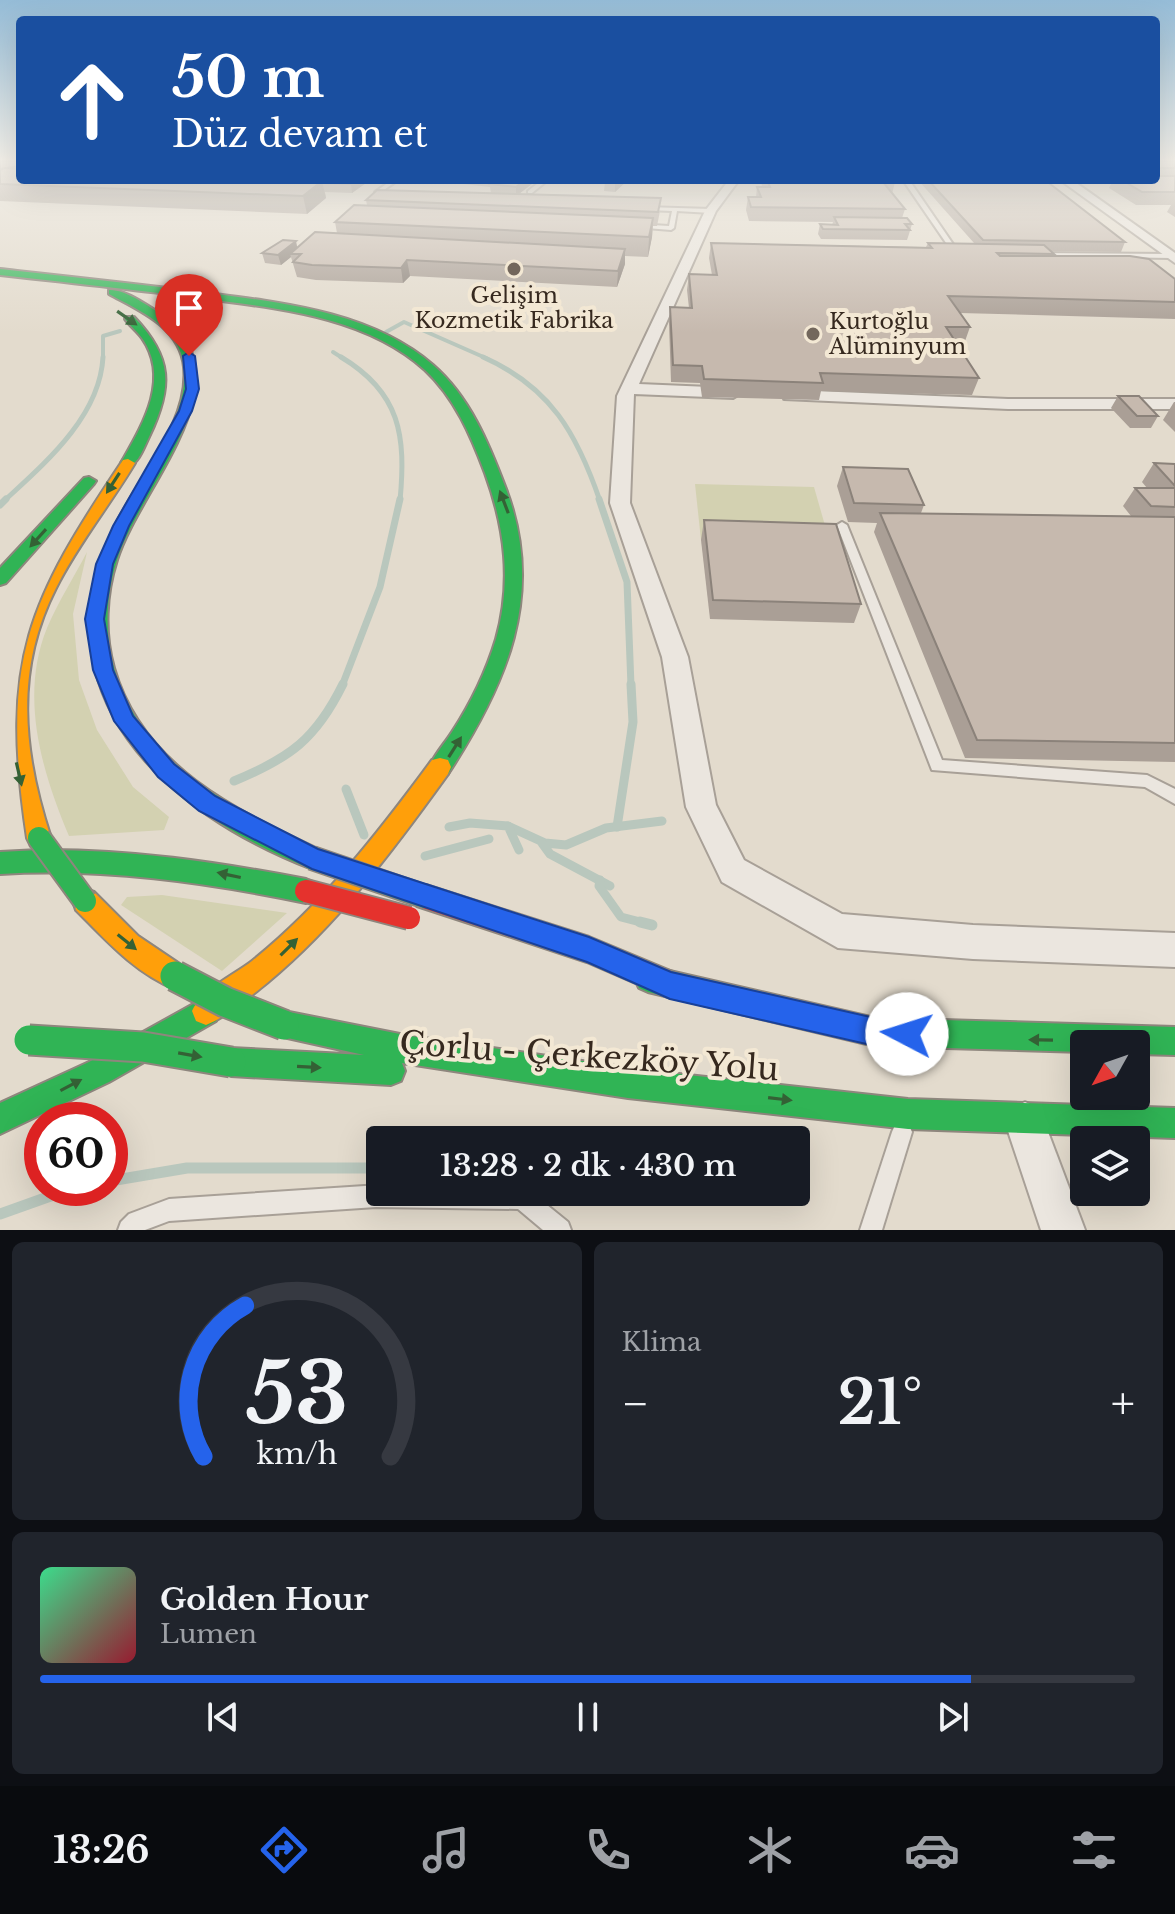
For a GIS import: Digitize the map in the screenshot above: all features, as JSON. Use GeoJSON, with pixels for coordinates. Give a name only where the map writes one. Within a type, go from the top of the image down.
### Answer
{"type":"FeatureCollection","features":[{"type":"Feature","properties":{"kind":"main road"},"geometry":{"type":"LineString","coordinates":[[2,275],[78,294],[112,308],[141,328],[155,344],[161,361],[157,406],[136,448],[49,583],[23,644],[12,737],[17,769],[39,838],[85,901],[129,945],[175,976],[225,1002],[284,1025],[410,1050],[647,1084]]}},
{"type":"Feature","properties":{"kind":"main road"},"geometry":{"type":"LineString","coordinates":[[2,275],[94,286],[125,297],[159,315],[183,343],[192,370],[192,389],[185,411],[121,526],[104,564],[95,619],[103,670],[125,721],[166,770],[207,804],[312,858],[589,950],[670,985]]}},
{"type":"Feature","properties":{"kind":"main road"},"geometry":{"type":"LineString","coordinates":[[0,1119],[180,1028],[261,975],[345,888],[440,771],[473,718],[494,676],[511,619],[518,564],[509,517],[465,407],[428,366],[389,340],[336,320],[281,307],[2,275]]}},
{"type":"Feature","properties":{"kind":"main road"},"geometry":{"type":"LineString","coordinates":[[0,579],[105,463],[136,424],[161,361]]}},
{"type":"Feature","properties":{"kind":"main road"},"geometry":{"type":"LineString","coordinates":[[0,863],[93,859],[201,869],[306,891],[416,920]]}},
{"type":"Feature","properties":{"kind":"main road","name":"Çorlu - Çerkezköy Yolu"},"geometry":{"type":"LineString","coordinates":[[501,942],[875,1032],[1175,1041]]}},
{"type":"Feature","properties":{"kind":"main road","name":"Çorlu - Çerkezköy Yolu"},"geometry":{"type":"LineString","coordinates":[[22,1041],[143,1047],[231,1062],[415,1072]]}},
{"type":"Feature","properties":{"kind":"main road","name":"Çorlu - Çerkezköy Yolu"},"geometry":{"type":"LineString","coordinates":[[444,1074],[647,1084],[908,1114],[1175,1123]]}},
{"type":"Feature","properties":{"kind":"street"},"geometry":{"type":"LineString","coordinates":[[708,218],[628,389],[620,503],[675,657],[701,807],[733,871],[838,931],[973,942],[1175,950]]}},
{"type":"Feature","properties":{"kind":"street"},"geometry":{"type":"LineString","coordinates":[[1118,218],[1173,258]]}},
{"type":"Feature","properties":{"kind":"street"},"geometry":{"type":"LineString","coordinates":[[628,389],[1008,404],[1175,404]]}},
{"type":"Feature","properties":{"kind":"street"},"geometry":{"type":"LineString","coordinates":[[1024,1120],[1063,1230]]}},
{"type":"Feature","properties":{"kind":"lane"},"geometry":{"type":"LineString","coordinates":[[624,226],[671,228],[673,218]]}},
{"type":"Feature","properties":{"kind":"lane"},"geometry":{"type":"LineString","coordinates":[[932,218],[955,252],[971,253]]}},
{"type":"Feature","properties":{"kind":"lane"},"geometry":{"type":"LineString","coordinates":[[1126,246],[1138,256]]}},
{"type":"Feature","properties":{"kind":"lane"},"geometry":{"type":"LineString","coordinates":[[1032,254],[1173,258]]}},
{"type":"Feature","properties":{"kind":"lane"},"geometry":{"type":"LineString","coordinates":[[842,525],[937,766],[1147,781],[1175,797]]}},
{"type":"Feature","properties":{"kind":"lane"},"geometry":{"type":"LineString","coordinates":[[871,1230],[908,1114]]}},
{"type":"Feature","properties":{"kind":"lane"},"geometry":{"type":"LineString","coordinates":[[129,1230],[137,1222],[169,1210],[376,1196],[522,1198],[560,1230]]}},
{"type":"Feature","properties":{"kind":"shaded area"},"geometry":{"type":"Polygon","coordinates":[[[695,484],[814,487],[830,543],[701,540],[695,484]]]}},
{"type":"Feature","properties":{"kind":"shaded area"},"geometry":{"type":"Polygon","coordinates":[[[87,552],[73,614],[79,680],[97,730],[133,787],[169,817],[164,830],[69,836],[50,786],[37,734],[35,681],[39,654],[51,618],[87,552]]]}},
{"type":"Feature","properties":{"kind":"shaded area"},"geometry":{"type":"Polygon","coordinates":[[[162,895],[287,913],[222,971],[121,905],[127,897],[162,895]]]}},
{"type":"Feature","properties":{"kind":"building"},"geometry":{"type":"Polygon","coordinates":[[[339,218],[653,218],[649,237],[335,222],[339,218]]]}},
{"type":"Feature","properties":{"kind":"building"},"geometry":{"type":"Polygon","coordinates":[[[835,218],[907,218],[912,224],[905,224],[910,230],[823,229],[820,224],[838,225],[835,218]]]}},
{"type":"Feature","properties":{"kind":"building"},"geometry":{"type":"Polygon","coordinates":[[[963,218],[1095,218],[1125,242],[983,240],[963,218]]]}},
{"type":"Feature","properties":{"kind":"building"},"geometry":{"type":"Polygon","coordinates":[[[315,232],[625,249],[618,271],[407,260],[401,268],[293,262],[301,254],[290,254],[315,232]]]}},
{"type":"Feature","properties":{"kind":"building"},"geometry":{"type":"Polygon","coordinates":[[[283,240],[296,241],[278,255],[262,253],[283,240]]]}},
{"type":"Feature","properties":{"kind":"building","name":"Kurtoğlu Alüminyum"},"geometry":{"type":"Polygon","coordinates":[[[711,243],[932,248],[928,243],[1044,245],[1054,254],[997,253],[1000,256],[1130,256],[1149,259],[1175,279],[1175,302],[948,296],[970,327],[946,327],[979,378],[820,373],[823,383],[704,379],[702,366],[673,365],[670,307],[692,308],[689,274],[717,275],[711,243]]]}},
{"type":"Feature","properties":{"kind":"building"},"geometry":{"type":"Polygon","coordinates":[[[1118,396],[1139,396],[1158,416],[1137,416],[1118,396]]]}},
{"type":"Feature","properties":{"kind":"building"},"geometry":{"type":"Polygon","coordinates":[[[1154,463],[1175,464],[1175,486],[1154,463]]]}},
{"type":"Feature","properties":{"kind":"building"},"geometry":{"type":"Polygon","coordinates":[[[843,467],[908,469],[924,505],[854,503],[843,467]]]}},
{"type":"Feature","properties":{"kind":"building"},"geometry":{"type":"Polygon","coordinates":[[[1135,488],[1175,488],[1175,507],[1151,506],[1135,488]]]}},
{"type":"Feature","properties":{"kind":"building"},"geometry":{"type":"Polygon","coordinates":[[[880,513],[1175,517],[1175,743],[977,740],[880,513]]]}},
{"type":"Feature","properties":{"kind":"building"},"geometry":{"type":"Polygon","coordinates":[[[704,520],[836,524],[861,604],[713,600],[704,520]]]}},
{"type":"Feature","properties":{"kind":"waterway"},"geometry":{"type":"LineString","coordinates":[[386,332],[404,322],[488,359]]}},
{"type":"Feature","properties":{"kind":"waterway"},"geometry":{"type":"LineString","coordinates":[[103,357],[103,336],[120,331]]}},
{"type":"Feature","properties":{"kind":"waterway"},"geometry":{"type":"LineString","coordinates":[[333,352],[342,358]]}},
{"type":"Feature","properties":{"kind":"waterway"},"geometry":{"type":"LineString","coordinates":[[4,501],[52,455],[81,419],[100,379],[103,357]]}},
{"type":"Feature","properties":{"kind":"waterway"},"geometry":{"type":"LineString","coordinates":[[483,357],[527,383],[558,415],[582,454],[600,501]]}},
{"type":"Feature","properties":{"kind":"waterway"},"geometry":{"type":"LineString","coordinates":[[342,358],[376,386],[388,401],[395,418],[402,456],[400,501]]}},
{"type":"Feature","properties":{"kind":"waterway"},"geometry":{"type":"LineString","coordinates":[[342,686],[380,587],[400,499]]}},
{"type":"Feature","properties":{"kind":"waterway"},"geometry":{"type":"LineString","coordinates":[[599,499],[627,582],[631,686]]}},
{"type":"Feature","properties":{"kind":"waterway"},"geometry":{"type":"LineString","coordinates":[[0,505],[4,501]]}},
{"type":"Feature","properties":{"kind":"waterway"},"geometry":{"type":"LineString","coordinates":[[617,827],[633,722],[631,684]]}},
{"type":"Feature","properties":{"kind":"waterway"},"geometry":{"type":"LineString","coordinates":[[234,781],[271,764],[299,744],[322,719],[342,686]]}},
{"type":"Feature","properties":{"kind":"waterway"},"geometry":{"type":"LineString","coordinates":[[346,789],[364,835]]}},
{"type":"Feature","properties":{"kind":"waterway"},"geometry":{"type":"LineString","coordinates":[[617,827],[662,821]]}},
{"type":"Feature","properties":{"kind":"waterway"},"geometry":{"type":"LineString","coordinates":[[449,827],[470,823],[508,826]]}},
{"type":"Feature","properties":{"kind":"waterway"},"geometry":{"type":"LineString","coordinates":[[508,826],[545,843],[566,845],[606,828],[617,827]]}},
{"type":"Feature","properties":{"kind":"waterway"},"geometry":{"type":"LineString","coordinates":[[508,826],[519,850]]}},
{"type":"Feature","properties":{"kind":"waterway"},"geometry":{"type":"LineString","coordinates":[[425,856],[489,839]]}},
{"type":"Feature","properties":{"kind":"waterway"},"geometry":{"type":"LineString","coordinates":[[542,843],[550,854],[600,881]]}},
{"type":"Feature","properties":{"kind":"waterway"},"geometry":{"type":"LineString","coordinates":[[600,881],[610,886]]}},
{"type":"Feature","properties":{"kind":"waterway"},"geometry":{"type":"LineString","coordinates":[[600,881],[599,886],[621,917],[648,924]]}},
{"type":"Feature","properties":{"kind":"waterway"},"geometry":{"type":"LineString","coordinates":[[640,922],[648,924]]}},
{"type":"Feature","properties":{"kind":"waterway"},"geometry":{"type":"LineString","coordinates":[[648,924],[652,925]]}},
{"type":"Feature","properties":{"kind":"waterway"},"geometry":{"type":"LineString","coordinates":[[128,1178],[187,1168],[366,1168]]}},
{"type":"Feature","properties":{"kind":"waterway"},"geometry":{"type":"LineString","coordinates":[[0,1214],[24,1205]]}},
{"type":"Feature","properties":{"kind":"traffic: fast"},"geometry":{"type":"LineString","coordinates":[[0,272],[259,303],[319,315],[376,334],[402,348],[441,379],[463,409],[488,460],[511,532],[515,568],[513,603],[494,672],[479,705],[440,767]]}},
{"type":"Feature","properties":{"kind":"traffic: fast"},"geometry":{"type":"LineString","coordinates":[[113,292],[153,314],[171,328],[184,346],[190,367],[183,413],[173,438],[124,523],[109,559],[100,595],[99,631],[104,666],[115,700],[156,761],[185,787],[231,817],[312,858]]}},
{"type":"Feature","properties":{"kind":"traffic: fast"},"geometry":{"type":"LineString","coordinates":[[128,463],[148,425],[160,389],[156,354],[146,336],[130,319]]}},
{"type":"Feature","properties":{"kind":"traffic: fast"},"geometry":{"type":"LineString","coordinates":[[0,579],[89,481]]}},
{"type":"Feature","properties":{"kind":"traffic: fast"},"geometry":{"type":"LineString","coordinates":[[39,838],[85,901]]}},
{"type":"Feature","properties":{"kind":"traffic: fast"},"geometry":{"type":"LineString","coordinates":[[312,858],[426,897]]}},
{"type":"Feature","properties":{"kind":"traffic: fast"},"geometry":{"type":"LineString","coordinates":[[0,863],[116,862],[230,876],[306,891]]}},
{"type":"Feature","properties":{"kind":"traffic: fast"},"geometry":{"type":"LineString","coordinates":[[175,976],[225,1002],[284,1025]]}},
{"type":"Feature","properties":{"kind":"traffic: fast"},"geometry":{"type":"LineString","coordinates":[[648,979],[875,1032],[1175,1041]]}},
{"type":"Feature","properties":{"kind":"traffic: fast"},"geometry":{"type":"LineString","coordinates":[[0,1119],[99,1072],[206,1011]]}},
{"type":"Feature","properties":{"kind":"traffic: fast"},"geometry":{"type":"LineString","coordinates":[[284,1025],[410,1050],[647,1084]]}},
{"type":"Feature","properties":{"kind":"traffic: fast"},"geometry":{"type":"LineString","coordinates":[[29,1040],[143,1047],[231,1062]]}},
{"type":"Feature","properties":{"kind":"traffic: fast"},"geometry":{"type":"LineString","coordinates":[[231,1062],[391,1071]]}},
{"type":"Feature","properties":{"kind":"traffic: fast"},"geometry":{"type":"LineString","coordinates":[[628,1083],[908,1114],[1175,1123]]}},
{"type":"Feature","properties":{"kind":"traffic: slow"},"geometry":{"type":"LineString","coordinates":[[39,838],[21,774],[17,742],[15,710],[23,648],[48,586],[128,463]]}},
{"type":"Feature","properties":{"kind":"traffic: slow"},"geometry":{"type":"LineString","coordinates":[[206,1011],[274,960],[335,900],[440,767]]}},
{"type":"Feature","properties":{"kind":"traffic: slow"},"geometry":{"type":"LineString","coordinates":[[85,901],[129,945],[175,976]]}},
{"type":"Feature","properties":{"kind":"traffic: jam"},"geometry":{"type":"LineString","coordinates":[[306,891],[409,918]]}},
{"type":"Feature","properties":{"kind":"traffic: jam"},"geometry":{"type":"LineString","coordinates":[[426,897],[589,950],[670,985]]}},
{"type":"Feature","properties":{"kind":"place","name":"Gelişim Kozmetik Fabrika"},"geometry":{"type":"Point","coordinates":[514,269]}},
{"type":"Feature","properties":{"kind":"place","name":"Kurtoğlu Alüminyum"},"geometry":{"type":"Point","coordinates":[813,334]}},
{"type":"Feature","properties":{"kind":"route"},"geometry":{"type":"LineString","coordinates":[[189,356],[192,389],[185,411],[121,526],[104,564],[95,619],[103,670],[125,721],[166,770],[207,804],[312,858],[589,950],[670,985],[875,1032],[907,1034]]}}]}
